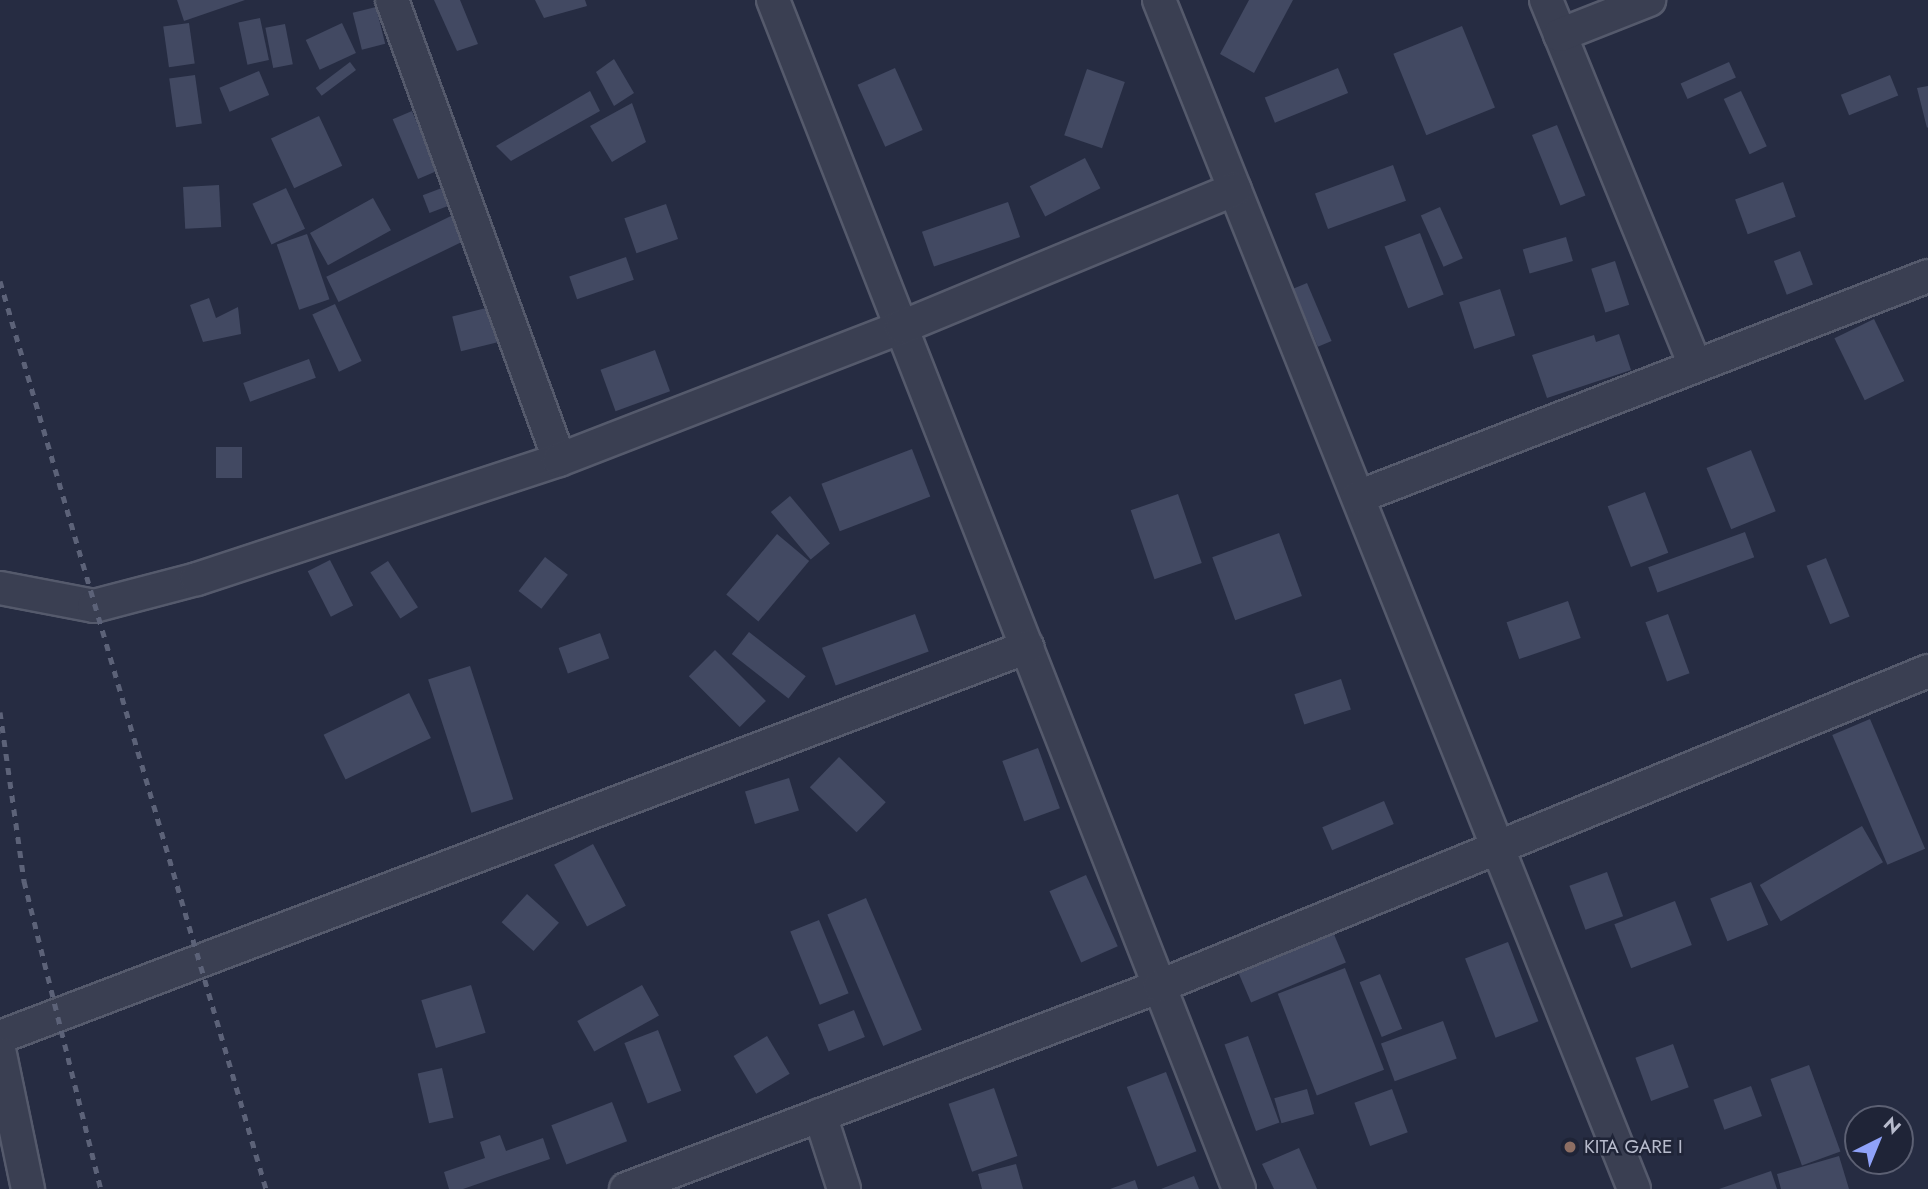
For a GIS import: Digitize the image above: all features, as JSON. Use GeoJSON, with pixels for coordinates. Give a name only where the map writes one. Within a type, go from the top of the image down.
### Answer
{"type":"FeatureCollection","features":[{"type":"Feature","properties":{"kind":"street"},"geometry":{"type":"LineString","coordinates":[[392,0],[559,460]]}},
{"type":"Feature","properties":{"kind":"street"},"geometry":{"type":"LineString","coordinates":[[773,0],[1239,1189]]}},
{"type":"Feature","properties":{"kind":"street"},"geometry":{"type":"LineString","coordinates":[[1159,0],[1634,1189]]}},
{"type":"Feature","properties":{"kind":"street"},"geometry":{"type":"LineString","coordinates":[[1546,0],[1695,366]]}},
{"type":"Feature","properties":{"kind":"street"},"geometry":{"type":"LineString","coordinates":[[1560,35],[1649,0]]}},
{"type":"Feature","properties":{"kind":"street"},"geometry":{"type":"LineString","coordinates":[[0,588],[94,606],[197,579],[559,460],[902,327],[1235,189]]}},
{"type":"Feature","properties":{"kind":"street"},"geometry":{"type":"LineString","coordinates":[[1358,497],[1928,276]]}},
{"type":"Feature","properties":{"kind":"street"},"geometry":{"type":"LineString","coordinates":[[0,1037],[1027,647]]}},
{"type":"Feature","properties":{"kind":"street"},"geometry":{"type":"LineString","coordinates":[[626,1189],[1160,986],[1928,671]]}},
{"type":"Feature","properties":{"kind":"street"},"geometry":{"type":"LineString","coordinates":[[0,1054],[28,1189]]}},
{"type":"Feature","properties":{"kind":"street"},"geometry":{"type":"LineString","coordinates":[[820,1115],[844,1189]]}},
{"type":"Feature","properties":{"kind":"building"},"geometry":{"type":"Polygon","coordinates":[[[177,0],[245,0],[184,21],[177,0]]]}},
{"type":"Feature","properties":{"kind":"building"},"geometry":{"type":"Polygon","coordinates":[[[434,0],[460,0],[478,44],[457,51],[434,0]]]}},
{"type":"Feature","properties":{"kind":"building"},"geometry":{"type":"Polygon","coordinates":[[[535,0],[585,0],[587,6],[544,18],[535,0]]]}},
{"type":"Feature","properties":{"kind":"building"},"geometry":{"type":"Polygon","coordinates":[[[1249,0],[1293,0],[1254,73],[1220,54],[1249,0]]]}},
{"type":"Feature","properties":{"kind":"building"},"geometry":{"type":"Polygon","coordinates":[[[376,7],[385,44],[362,50],[353,13],[376,7]]]}},
{"type":"Feature","properties":{"kind":"building"},"geometry":{"type":"Polygon","coordinates":[[[260,18],[269,60],[247,65],[238,23],[260,18]]]}},
{"type":"Feature","properties":{"kind":"building"},"geometry":{"type":"Polygon","coordinates":[[[189,23],[195,64],[169,67],[163,27],[189,23]]]}},
{"type":"Feature","properties":{"kind":"building"},"geometry":{"type":"Polygon","coordinates":[[[342,23],[356,53],[320,70],[306,40],[342,23]]]}},
{"type":"Feature","properties":{"kind":"building"},"geometry":{"type":"Polygon","coordinates":[[[285,24],[293,64],[273,68],[265,28],[285,24]]]}},
{"type":"Feature","properties":{"kind":"building"},"geometry":{"type":"Polygon","coordinates":[[[1462,26],[1495,108],[1426,135],[1393,54],[1462,26]]]}},
{"type":"Feature","properties":{"kind":"building"},"geometry":{"type":"Polygon","coordinates":[[[614,59],[634,93],[614,106],[596,72],[614,59]]]}},
{"type":"Feature","properties":{"kind":"building"},"geometry":{"type":"Polygon","coordinates":[[[350,62],[356,70],[322,96],[316,88],[350,62]]]}},
{"type":"Feature","properties":{"kind":"building"},"geometry":{"type":"Polygon","coordinates":[[[1729,62],[1736,78],[1687,99],[1681,84],[1729,62]]]}},
{"type":"Feature","properties":{"kind":"building"},"geometry":{"type":"Polygon","coordinates":[[[895,68],[923,130],[885,147],[858,85],[895,68]]]}},
{"type":"Feature","properties":{"kind":"building"},"geometry":{"type":"Polygon","coordinates":[[[1338,68],[1348,93],[1275,123],[1265,98],[1338,68]]]}},
{"type":"Feature","properties":{"kind":"building"},"geometry":{"type":"Polygon","coordinates":[[[1087,69],[1125,82],[1102,148],[1064,135],[1087,69]]]}},
{"type":"Feature","properties":{"kind":"building"},"geometry":{"type":"Polygon","coordinates":[[[259,71],[269,95],[230,112],[219,88],[259,71]]]}},
{"type":"Feature","properties":{"kind":"building"},"geometry":{"type":"Polygon","coordinates":[[[195,75],[202,124],[176,127],[169,79],[195,75]]]}},
{"type":"Feature","properties":{"kind":"building"},"geometry":{"type":"Polygon","coordinates":[[[1890,75],[1898,95],[1849,115],[1841,95],[1890,75]]]}},
{"type":"Feature","properties":{"kind":"building"},"geometry":{"type":"Polygon","coordinates":[[[1928,86],[1928,127],[1927,128],[1917,88],[1928,86]]]}},
{"type":"Feature","properties":{"kind":"building"},"geometry":{"type":"Polygon","coordinates":[[[590,91],[600,111],[511,161],[496,146],[590,91]]]}},
{"type":"Feature","properties":{"kind":"building"},"geometry":{"type":"Polygon","coordinates":[[[1741,91],[1767,146],[1750,154],[1724,99],[1741,91]]]}},
{"type":"Feature","properties":{"kind":"building"},"geometry":{"type":"Polygon","coordinates":[[[632,103],[646,142],[612,162],[590,126],[632,103]]]}},
{"type":"Feature","properties":{"kind":"building"},"geometry":{"type":"Polygon","coordinates":[[[412,111],[437,171],[418,179],[393,119],[412,111]]]}},
{"type":"Feature","properties":{"kind":"building"},"geometry":{"type":"Polygon","coordinates":[[[319,116],[342,166],[294,188],[271,138],[319,116]]]}},
{"type":"Feature","properties":{"kind":"building"},"geometry":{"type":"Polygon","coordinates":[[[1557,125],[1585,195],[1560,206],[1532,135],[1557,125]]]}},
{"type":"Feature","properties":{"kind":"building"},"geometry":{"type":"Polygon","coordinates":[[[1085,158],[1100,188],[1045,216],[1030,186],[1085,158]]]}},
{"type":"Feature","properties":{"kind":"building"},"geometry":{"type":"Polygon","coordinates":[[[1393,165],[1406,201],[1328,229],[1315,193],[1393,165]]]}},
{"type":"Feature","properties":{"kind":"building"},"geometry":{"type":"Polygon","coordinates":[[[1783,182],[1796,217],[1748,234],[1735,199],[1783,182]]]}},
{"type":"Feature","properties":{"kind":"building"},"geometry":{"type":"Polygon","coordinates":[[[219,185],[221,227],[185,229],[183,187],[219,185]]]}},
{"type":"Feature","properties":{"kind":"building"},"geometry":{"type":"Polygon","coordinates":[[[447,186],[454,204],[430,213],[423,195],[447,186]]]}},
{"type":"Feature","properties":{"kind":"building"},"geometry":{"type":"Polygon","coordinates":[[[286,188],[305,229],[271,244],[252,204],[286,188]]]}},
{"type":"Feature","properties":{"kind":"building"},"geometry":{"type":"Polygon","coordinates":[[[373,198],[391,230],[328,265],[310,233],[373,198]]]}},
{"type":"Feature","properties":{"kind":"building"},"geometry":{"type":"Polygon","coordinates":[[[1008,202],[1020,237],[934,267],[922,232],[1008,202]]]}},
{"type":"Feature","properties":{"kind":"building"},"geometry":{"type":"Polygon","coordinates":[[[666,204],[678,239],[636,253],[624,218],[666,204]]]}},
{"type":"Feature","properties":{"kind":"building"},"geometry":{"type":"Polygon","coordinates":[[[1440,207],[1463,258],[1444,267],[1421,216],[1440,207]]]}},
{"type":"Feature","properties":{"kind":"building"},"geometry":{"type":"Polygon","coordinates":[[[453,215],[465,240],[339,302],[326,277],[453,215]]]}},
{"type":"Feature","properties":{"kind":"building"},"geometry":{"type":"Polygon","coordinates":[[[1420,233],[1444,295],[1408,308],[1385,247],[1420,233]]]}},
{"type":"Feature","properties":{"kind":"building"},"geometry":{"type":"Polygon","coordinates":[[[307,234],[329,299],[299,310],[277,244],[307,234]]]}},
{"type":"Feature","properties":{"kind":"building"},"geometry":{"type":"Polygon","coordinates":[[[1566,237],[1573,261],[1530,273],[1523,249],[1566,237]]]}},
{"type":"Feature","properties":{"kind":"building"},"geometry":{"type":"Polygon","coordinates":[[[1800,251],[1813,285],[1787,295],[1774,261],[1800,251]]]}},
{"type":"Feature","properties":{"kind":"building"},"geometry":{"type":"Polygon","coordinates":[[[626,257],[634,280],[577,299],[569,277],[626,257]]]}},
{"type":"Feature","properties":{"kind":"building"},"geometry":{"type":"Polygon","coordinates":[[[1615,261],[1629,305],[1605,312],[1591,269],[1615,261]]]}},
{"type":"Feature","properties":{"kind":"building"},"geometry":{"type":"Polygon","coordinates":[[[1307,283],[1332,341],[1318,347],[1293,289],[1307,283]]]}},
{"type":"Feature","properties":{"kind":"building"},"geometry":{"type":"Polygon","coordinates":[[[1500,289],[1515,336],[1474,349],[1459,302],[1500,289]]]}},
{"type":"Feature","properties":{"kind":"building"},"geometry":{"type":"Polygon","coordinates":[[[209,298],[216,318],[238,307],[241,334],[203,342],[190,305],[209,298]]]}},
{"type":"Feature","properties":{"kind":"building"},"geometry":{"type":"Polygon","coordinates":[[[335,304],[362,361],[339,372],[312,315],[335,304]]]}},
{"type":"Feature","properties":{"kind":"building"},"geometry":{"type":"Polygon","coordinates":[[[494,306],[503,341],[461,351],[452,316],[494,306]]]}},
{"type":"Feature","properties":{"kind":"building"},"geometry":{"type":"Polygon","coordinates":[[[1874,319],[1904,381],[1865,400],[1834,338],[1874,319]]]}},
{"type":"Feature","properties":{"kind":"building"},"geometry":{"type":"Polygon","coordinates":[[[1619,334],[1631,370],[1547,398],[1532,355],[1594,335],[1596,342],[1619,334]]]}},
{"type":"Feature","properties":{"kind":"building"},"geometry":{"type":"Polygon","coordinates":[[[655,350],[670,391],[616,411],[600,370],[655,350]]]}},
{"type":"Feature","properties":{"kind":"building"},"geometry":{"type":"Polygon","coordinates":[[[309,359],[316,378],[250,402],[243,383],[309,359]]]}},
{"type":"Feature","properties":{"kind":"building"},"geometry":{"type":"Polygon","coordinates":[[[216,447],[242,447],[242,478],[216,478],[216,447]]]}},
{"type":"Feature","properties":{"kind":"building"},"geometry":{"type":"Polygon","coordinates":[[[912,449],[930,497],[840,531],[821,484],[912,449]]]}},
{"type":"Feature","properties":{"kind":"building"},"geometry":{"type":"Polygon","coordinates":[[[1751,450],[1776,511],[1731,529],[1706,468],[1751,450]]]}},
{"type":"Feature","properties":{"kind":"building"},"geometry":{"type":"Polygon","coordinates":[[[1645,492],[1668,553],[1631,567],[1608,506],[1645,492]]]}},
{"type":"Feature","properties":{"kind":"building"},"geometry":{"type":"Polygon","coordinates":[[[1178,494],[1202,563],[1154,579],[1131,510],[1178,494]]]}},
{"type":"Feature","properties":{"kind":"building"},"geometry":{"type":"Polygon","coordinates":[[[790,496],[830,543],[811,560],[771,512],[790,496]]]}},
{"type":"Feature","properties":{"kind":"building"},"geometry":{"type":"Polygon","coordinates":[[[1745,532],[1754,557],[1657,593],[1648,567],[1745,532]]]}},
{"type":"Feature","properties":{"kind":"building"},"geometry":{"type":"Polygon","coordinates":[[[1279,533],[1302,596],[1235,620],[1212,557],[1279,533]]]}},
{"type":"Feature","properties":{"kind":"building"},"geometry":{"type":"Polygon","coordinates":[[[777,534],[809,561],[758,622],[726,595],[777,534]]]}},
{"type":"Feature","properties":{"kind":"building"},"geometry":{"type":"Polygon","coordinates":[[[545,557],[568,575],[541,609],[519,591],[545,557]]]}},
{"type":"Feature","properties":{"kind":"building"},"geometry":{"type":"Polygon","coordinates":[[[1826,558],[1850,616],[1830,624],[1807,566],[1826,558]]]}},
{"type":"Feature","properties":{"kind":"building"},"geometry":{"type":"Polygon","coordinates":[[[330,560],[353,605],[331,617],[308,571],[330,560]]]}},
{"type":"Feature","properties":{"kind":"building"},"geometry":{"type":"Polygon","coordinates":[[[388,561],[418,607],[400,619],[370,572],[388,561]]]}},
{"type":"Feature","properties":{"kind":"building"},"geometry":{"type":"Polygon","coordinates":[[[1568,601],[1581,638],[1519,659],[1507,622],[1568,601]]]}},
{"type":"Feature","properties":{"kind":"building"},"geometry":{"type":"Polygon","coordinates":[[[915,614],[929,652],[836,685],[822,648],[915,614]]]}},
{"type":"Feature","properties":{"kind":"building"},"geometry":{"type":"Polygon","coordinates":[[[1668,614],[1690,673],[1667,681],[1645,622],[1668,614]]]}},
{"type":"Feature","properties":{"kind":"building"},"geometry":{"type":"Polygon","coordinates":[[[749,632],[806,676],[788,698],[732,654],[749,632]]]}},
{"type":"Feature","properties":{"kind":"building"},"geometry":{"type":"Polygon","coordinates":[[[600,633],[609,658],[568,673],[559,648],[600,633]]]}},
{"type":"Feature","properties":{"kind":"building"},"geometry":{"type":"Polygon","coordinates":[[[715,650],[766,701],[740,727],[689,676],[715,650]]]}},
{"type":"Feature","properties":{"kind":"building"},"geometry":{"type":"Polygon","coordinates":[[[470,666],[513,799],[471,813],[428,680],[470,666]]]}},
{"type":"Feature","properties":{"kind":"building"},"geometry":{"type":"Polygon","coordinates":[[[1341,679],[1351,709],[1304,725],[1294,694],[1341,679]]]}},
{"type":"Feature","properties":{"kind":"building"},"geometry":{"type":"Polygon","coordinates":[[[409,693],[431,738],[346,780],[324,735],[409,693]]]}},
{"type":"Feature","properties":{"kind":"building"},"geometry":{"type":"Polygon","coordinates":[[[1870,719],[1925,849],[1887,865],[1832,735],[1870,719]]]}},
{"type":"Feature","properties":{"kind":"building"},"geometry":{"type":"Polygon","coordinates":[[[1038,748],[1060,808],[1024,821],[1002,761],[1038,748]]]}},
{"type":"Feature","properties":{"kind":"building"},"geometry":{"type":"Polygon","coordinates":[[[839,757],[886,802],[857,832],[810,787],[839,757]]]}},
{"type":"Feature","properties":{"kind":"building"},"geometry":{"type":"Polygon","coordinates":[[[789,778],[799,811],[755,824],[745,791],[789,778]]]}},
{"type":"Feature","properties":{"kind":"building"},"geometry":{"type":"Polygon","coordinates":[[[1384,801],[1394,824],[1332,850],[1322,827],[1384,801]]]}},
{"type":"Feature","properties":{"kind":"building"},"geometry":{"type":"Polygon","coordinates":[[[1862,826],[1883,862],[1781,921],[1760,885],[1862,826]]]}},
{"type":"Feature","properties":{"kind":"building"},"geometry":{"type":"Polygon","coordinates":[[[593,844],[626,906],[587,926],[554,865],[593,844]]]}},
{"type":"Feature","properties":{"kind":"building"},"geometry":{"type":"Polygon","coordinates":[[[1607,872],[1623,916],[1585,930],[1569,886],[1607,872]]]}},
{"type":"Feature","properties":{"kind":"building"},"geometry":{"type":"Polygon","coordinates":[[[1086,875],[1118,946],[1081,963],[1049,891],[1086,875]]]}},
{"type":"Feature","properties":{"kind":"building"},"geometry":{"type":"Polygon","coordinates":[[[1751,882],[1768,925],[1727,941],[1710,898],[1751,882]]]}},
{"type":"Feature","properties":{"kind":"building"},"geometry":{"type":"Polygon","coordinates":[[[527,894],[559,923],[534,951],[502,922],[527,894]]]}},
{"type":"Feature","properties":{"kind":"building"},"geometry":{"type":"Polygon","coordinates":[[[866,898],[922,1030],[883,1046],[827,914],[866,898]]]}},
{"type":"Feature","properties":{"kind":"building"},"geometry":{"type":"Polygon","coordinates":[[[1675,901],[1692,945],[1631,968],[1614,924],[1675,901]]]}},
{"type":"Feature","properties":{"kind":"building"},"geometry":{"type":"Polygon","coordinates":[[[819,920],[849,993],[820,1005],[790,932],[819,920]]]}},
{"type":"Feature","properties":{"kind":"building"},"geometry":{"type":"Polygon","coordinates":[[[1333,932],[1346,962],[1251,1003],[1238,972],[1333,932]]]}},
{"type":"Feature","properties":{"kind":"building"},"geometry":{"type":"Polygon","coordinates":[[[1508,942],[1538,1021],[1496,1038],[1465,958],[1508,942]]]}},
{"type":"Feature","properties":{"kind":"building"},"geometry":{"type":"Polygon","coordinates":[[[1345,968],[1384,1070],[1317,1096],[1278,994],[1345,968]]]}},
{"type":"Feature","properties":{"kind":"building"},"geometry":{"type":"Polygon","coordinates":[[[1380,974],[1402,1029],[1382,1037],[1360,982],[1380,974]]]}},
{"type":"Feature","properties":{"kind":"building"},"geometry":{"type":"Polygon","coordinates":[[[471,985],[486,1033],[436,1048],[421,1000],[471,985]]]}},
{"type":"Feature","properties":{"kind":"building"},"geometry":{"type":"Polygon","coordinates":[[[642,985],[659,1016],[594,1051],[577,1021],[642,985]]]}},
{"type":"Feature","properties":{"kind":"building"},"geometry":{"type":"Polygon","coordinates":[[[854,1010],[865,1037],[829,1051],[818,1025],[854,1010]]]}},
{"type":"Feature","properties":{"kind":"building"},"geometry":{"type":"Polygon","coordinates":[[[1443,1021],[1457,1059],[1395,1081],[1381,1044],[1443,1021]]]}},
{"type":"Feature","properties":{"kind":"building"},"geometry":{"type":"Polygon","coordinates":[[[658,1030],[681,1091],[648,1104],[624,1043],[658,1030]]]}},
{"type":"Feature","properties":{"kind":"building"},"geometry":{"type":"Polygon","coordinates":[[[767,1036],[790,1074],[756,1094],[734,1056],[767,1036]]]}},
{"type":"Feature","properties":{"kind":"building"},"geometry":{"type":"Polygon","coordinates":[[[1248,1036],[1279,1122],[1256,1131],[1225,1045],[1248,1036]]]}},
{"type":"Feature","properties":{"kind":"building"},"geometry":{"type":"Polygon","coordinates":[[[1673,1044],[1689,1087],[1651,1101],[1635,1058],[1673,1044]]]}},
{"type":"Feature","properties":{"kind":"building"},"geometry":{"type":"Polygon","coordinates":[[[1809,1065],[1840,1151],[1802,1165],[1770,1079],[1809,1065]]]}},
{"type":"Feature","properties":{"kind":"building"},"geometry":{"type":"Polygon","coordinates":[[[442,1068],[453,1118],[429,1123],[418,1074],[442,1068]]]}},
{"type":"Feature","properties":{"kind":"building"},"geometry":{"type":"Polygon","coordinates":[[[1166,1072],[1196,1151],[1157,1166],[1127,1087],[1166,1072]]]}},
{"type":"Feature","properties":{"kind":"building"},"geometry":{"type":"Polygon","coordinates":[[[1751,1086],[1762,1116],[1724,1130],[1713,1100],[1751,1086]]]}},
{"type":"Feature","properties":{"kind":"building"},"geometry":{"type":"Polygon","coordinates":[[[994,1088],[1017,1156],[972,1172],[949,1104],[994,1088]]]}},
{"type":"Feature","properties":{"kind":"building"},"geometry":{"type":"Polygon","coordinates":[[[1307,1089],[1314,1114],[1281,1123],[1274,1098],[1307,1089]]]}},
{"type":"Feature","properties":{"kind":"building"},"geometry":{"type":"Polygon","coordinates":[[[1392,1089],[1408,1132],[1370,1146],[1354,1103],[1392,1089]]]}},
{"type":"Feature","properties":{"kind":"building"},"geometry":{"type":"Polygon","coordinates":[[[612,1102],[627,1141],[566,1165],[551,1125],[612,1102]]]}},
{"type":"Feature","properties":{"kind":"building"},"geometry":{"type":"Polygon","coordinates":[[[500,1135],[506,1151],[543,1138],[550,1159],[463,1189],[449,1189],[444,1172],[485,1158],[480,1142],[500,1135]]]}},
{"type":"Feature","properties":{"kind":"building"},"geometry":{"type":"Polygon","coordinates":[[[1299,1148],[1317,1189],[1274,1189],[1262,1164],[1299,1148]]]}},
{"type":"Feature","properties":{"kind":"building"},"geometry":{"type":"Polygon","coordinates":[[[1839,1156],[1849,1189],[1781,1189],[1777,1174],[1839,1156]]]}},
{"type":"Feature","properties":{"kind":"building"},"geometry":{"type":"Polygon","coordinates":[[[1016,1164],[1023,1189],[982,1189],[978,1174],[1016,1164]]]}},
{"type":"Feature","properties":{"kind":"building"},"geometry":{"type":"Polygon","coordinates":[[[1771,1171],[1777,1189],[1719,1189],[1771,1171]]]}},
{"type":"Feature","properties":{"kind":"building"},"geometry":{"type":"Polygon","coordinates":[[[1194,1176],[1199,1189],[1161,1189],[1194,1176]]]}},
{"type":"Feature","properties":{"kind":"building"},"geometry":{"type":"Polygon","coordinates":[[[1135,1180],[1138,1189],[1110,1189],[1135,1180]]]}},
{"type":"Feature","properties":{"kind":"railway"},"geometry":{"type":"LineString","coordinates":[[0,281],[266,1189]]}},
{"type":"Feature","properties":{"kind":"railway"},"geometry":{"type":"LineString","coordinates":[[0,712],[24,881],[101,1189]]}},
{"type":"Feature","properties":{"kind":"place","name":"KITA GARE I"},"geometry":{"type":"Point","coordinates":[1570,1147]}}]}
